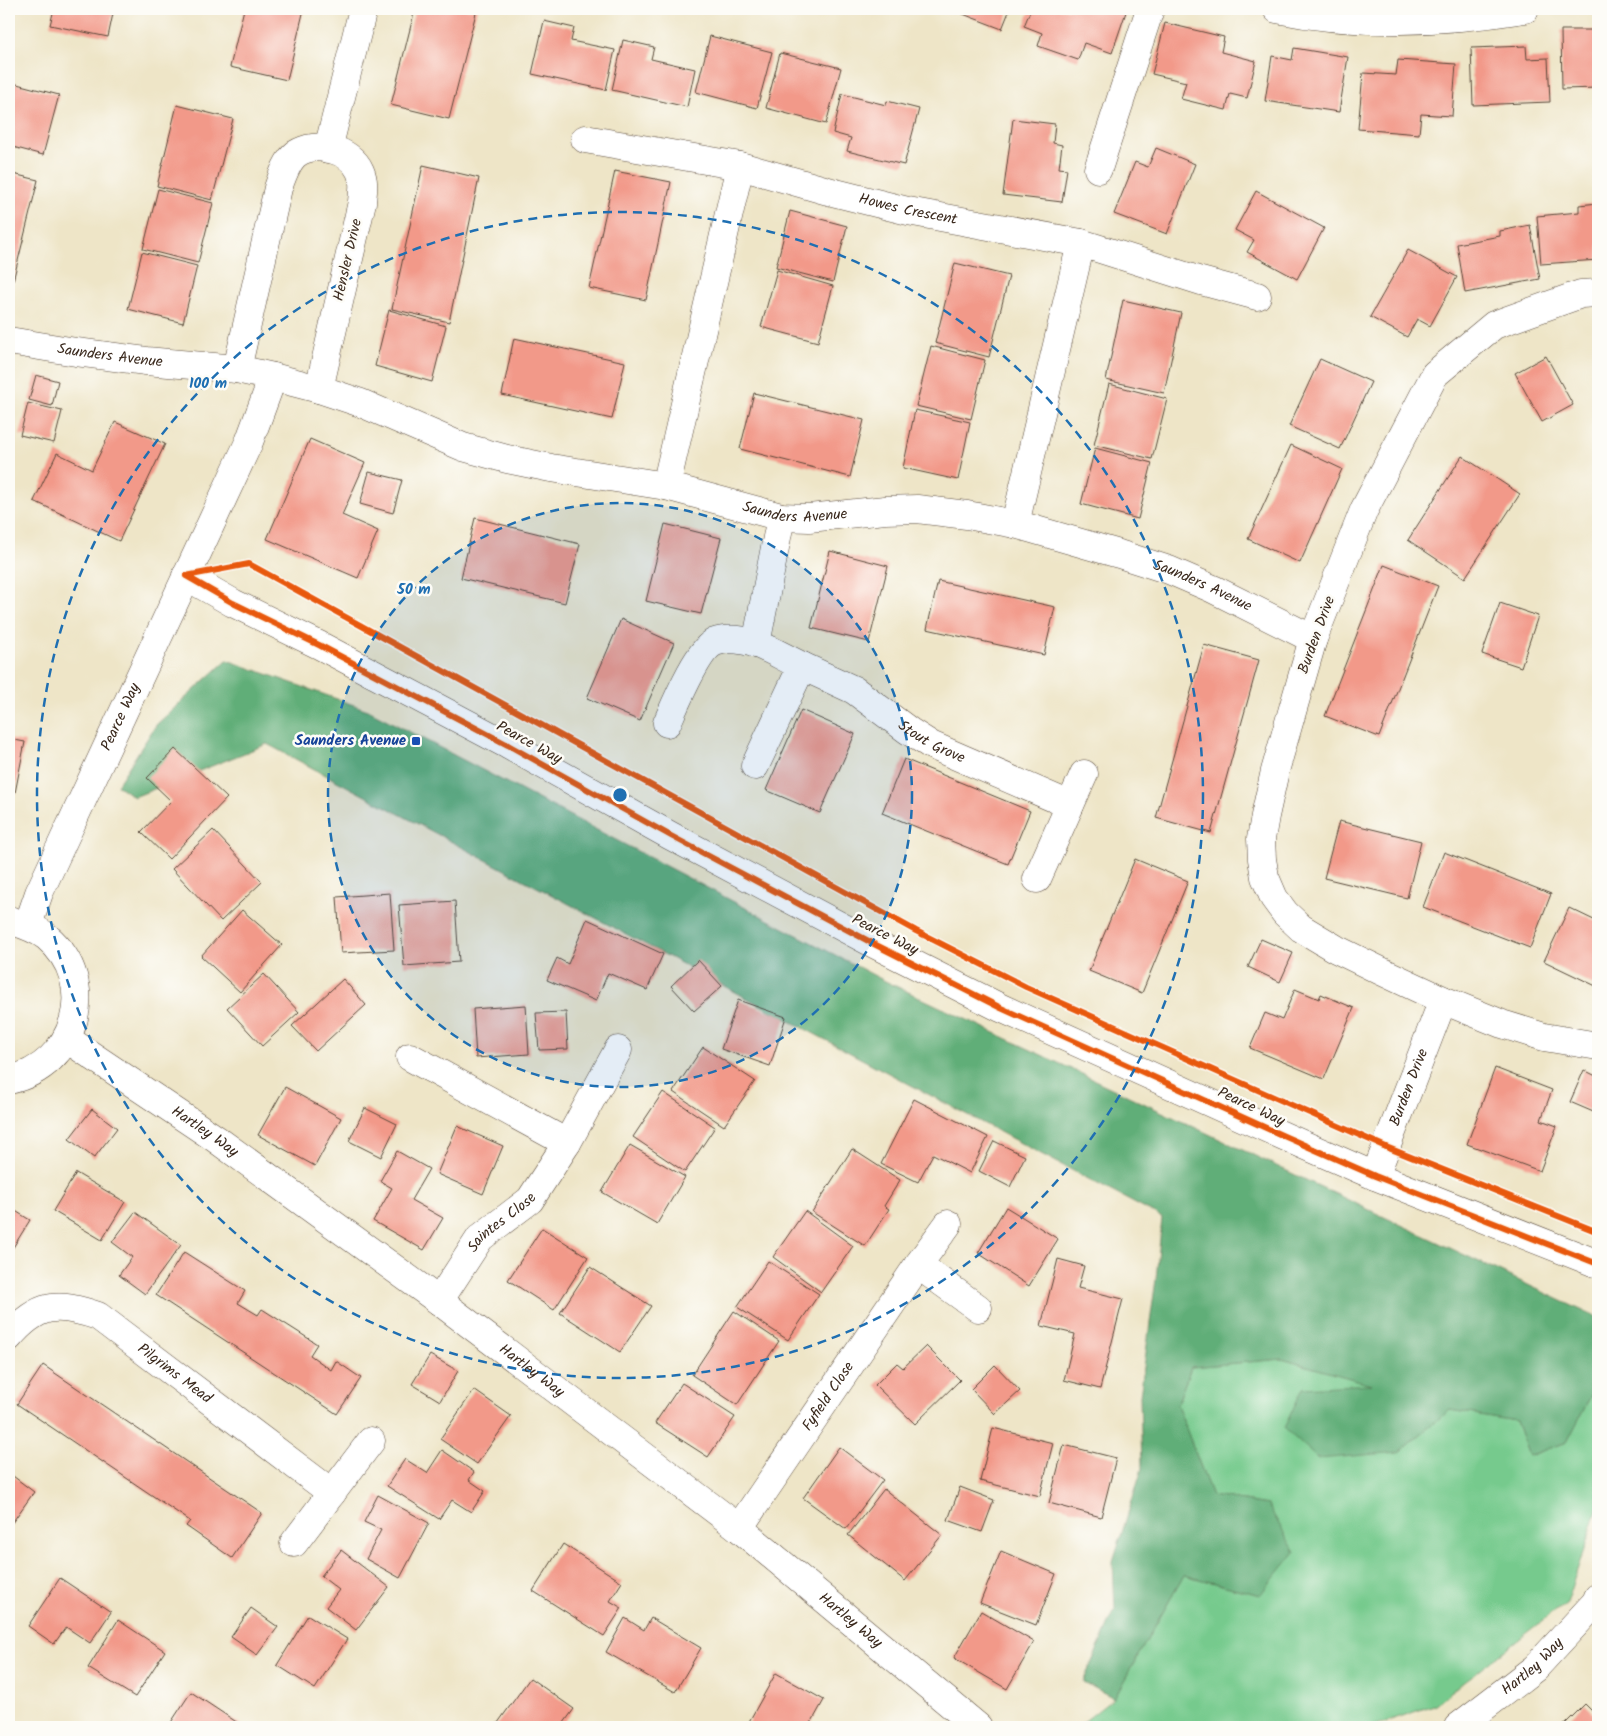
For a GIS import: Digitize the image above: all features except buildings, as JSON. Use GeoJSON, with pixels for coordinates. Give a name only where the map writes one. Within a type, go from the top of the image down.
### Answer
{"type":"FeatureCollection","features":[{"type":"Feature","properties":{"kind":"street"},"geometry":{"type":"LineString","coordinates":[[328,149],[363,9]]}},
{"type":"Feature","properties":{"kind":"street"},"geometry":{"type":"LineString","coordinates":[[1098,169],[1150,9]]}},
{"type":"Feature","properties":{"kind":"street"},"geometry":{"type":"LineString","coordinates":[[1277,9],[1361,19],[1423,20],[1467,17],[1525,9]]}},
{"type":"Feature","properties":{"kind":"street","name":"Howes Crescent"},"geometry":{"type":"LineString","coordinates":[[585,139],[740,166],[908,211],[1081,242],[1201,282],[1257,296]]}},
{"type":"Feature","properties":{"kind":"street","name":"Hensler Drive"},"geometry":{"type":"LineString","coordinates":[[237,369],[278,188],[286,168],[295,155],[304,149],[316,147],[341,152],[352,159],[360,170],[364,184],[362,202],[319,389]]}},
{"type":"Feature","properties":{"kind":"street"},"geometry":{"type":"LineString","coordinates":[[666,486],[740,166]]}},
{"type":"Feature","properties":{"kind":"street"},"geometry":{"type":"LineString","coordinates":[[1015,524],[1081,242]]}},
{"type":"Feature","properties":{"kind":"street","name":"Burden Drive"},"geometry":{"type":"LineString","coordinates":[[1598,293],[1581,294],[1494,325],[1435,374],[1364,510],[1313,639],[1275,771],[1262,839],[1262,859],[1265,877],[1274,898],[1285,913],[1301,928],[1354,958],[1443,1000],[1502,1024],[1544,1037],[1598,1046]]}},
{"type":"Feature","properties":{"kind":"street","name":"Saunders Avenue"},"geometry":{"type":"LineString","coordinates":[[9,341],[106,356],[237,369],[273,377],[319,389],[361,403],[462,447],[507,460],[666,486],[781,517],[809,518],[885,510],[917,510],[967,515],[1015,524],[1169,570],[1213,589],[1313,639]]}},
{"type":"Feature","properties":{"kind":"street"},"geometry":{"type":"LineString","coordinates":[[186,576],[249,442],[273,377]]}},
{"type":"Feature","properties":{"kind":"street"},"geometry":{"type":"LineString","coordinates":[[756,644],[781,517]]}},
{"type":"Feature","properties":{"kind":"street","name":"Pearce Way"},"geometry":{"type":"LineString","coordinates":[[18,923],[39,893],[186,576],[233,603],[319,645],[499,741],[671,836],[876,945],[1001,1008],[1375,1176],[1598,1264]]}},
{"type":"Feature","properties":{"kind":"street","name":"Stout Grove"},"geometry":{"type":"LineString","coordinates":[[666,723],[698,659],[714,642],[739,640],[756,644],[854,690],[931,745],[1070,805]]}},
{"type":"Feature","properties":{"kind":"street"},"geometry":{"type":"LineString","coordinates":[[755,766],[802,666]]}},
{"type":"Feature","properties":{"kind":"street"},"geometry":{"type":"LineString","coordinates":[[1037,879],[1084,774]]}},
{"type":"Feature","properties":{"kind":"street"},"geometry":{"type":"LineString","coordinates":[[9,1080],[21,1078],[39,1069],[55,1056],[67,1040],[75,1019],[76,996],[72,974],[62,954],[47,937],[18,923]]}},
{"type":"Feature","properties":{"kind":"street","name":"Burden Drive"},"geometry":{"type":"LineString","coordinates":[[1375,1176],[1443,1000]]}},
{"type":"Feature","properties":{"kind":"street","name":"Hartley Way"},"geometry":{"type":"LineString","coordinates":[[67,1040],[216,1139],[439,1301],[739,1528],[978,1727]]}},
{"type":"Feature","properties":{"kind":"street","name":"Saintes Close"},"geometry":{"type":"LineString","coordinates":[[439,1301],[480,1238],[530,1200],[567,1143],[618,1050]]}},
{"type":"Feature","properties":{"kind":"street"},"geometry":{"type":"LineString","coordinates":[[410,1057],[567,1143]]}},
{"type":"Feature","properties":{"kind":"street","name":"Fyfield Close"},"geometry":{"type":"LineString","coordinates":[[739,1528],[948,1224]]}},
{"type":"Feature","properties":{"kind":"street"},"geometry":{"type":"LineString","coordinates":[[918,1265],[978,1308]]}},
{"type":"Feature","properties":{"kind":"street","name":"Pilgrims Mead"},"geometry":{"type":"LineString","coordinates":[[9,1337],[29,1316],[42,1309],[60,1307],[81,1310],[98,1316],[332,1493]]}},
{"type":"Feature","properties":{"kind":"street"},"geometry":{"type":"LineString","coordinates":[[294,1543],[371,1440]]}},
{"type":"Feature","properties":{"kind":"street","name":"Hartley Way"},"geometry":{"type":"LineString","coordinates":[[1458,1727],[1536,1668],[1598,1601]]}},
{"type":"Feature","properties":{"kind":"green space"},"geometry":{"type":"Polygon","coordinates":[[[227,660],[368,710],[883,980],[1598,1318],[1598,1382],[1567,1442],[1529,1456],[1516,1421],[1450,1410],[1399,1452],[1318,1459],[1284,1428],[1303,1388],[1371,1384],[1282,1359],[1191,1367],[1177,1405],[1212,1496],[1268,1505],[1295,1552],[1260,1595],[1184,1575],[1114,1698],[1083,1682],[1115,1610],[1113,1561],[1142,1469],[1140,1396],[1156,1279],[1162,1218],[267,744],[134,797],[117,785],[156,725],[227,660]]]}},
{"type":"Feature","properties":{"kind":"green space"},"geometry":{"type":"Polygon","coordinates":[[[1282,1359],[1373,1384],[1399,1452],[1450,1410],[1516,1421],[1529,1456],[1567,1442],[1598,1382],[1598,1508],[1566,1603],[1434,1705],[1371,1727],[1077,1727],[1114,1698],[1184,1575],[1260,1595],[1268,1505],[1212,1496],[1177,1405],[1191,1367],[1282,1359]]]}},
{"type":"Feature","properties":{"kind":"cycle path"},"geometry":{"type":"LineString","coordinates":[[186,576],[249,564],[916,931],[1026,987],[1386,1147],[1598,1232]]}},
{"type":"Feature","properties":{"kind":"cycle path"},"geometry":{"type":"LineString","coordinates":[[186,576],[233,603],[319,645],[508,745],[671,836],[876,945],[1001,1008],[1375,1176],[1598,1264]]}},
{"type":"Feature","properties":{"kind":"place","name":"Saunders Avenue"},"geometry":{"type":"Point","coordinates":[416,741]}}]}
